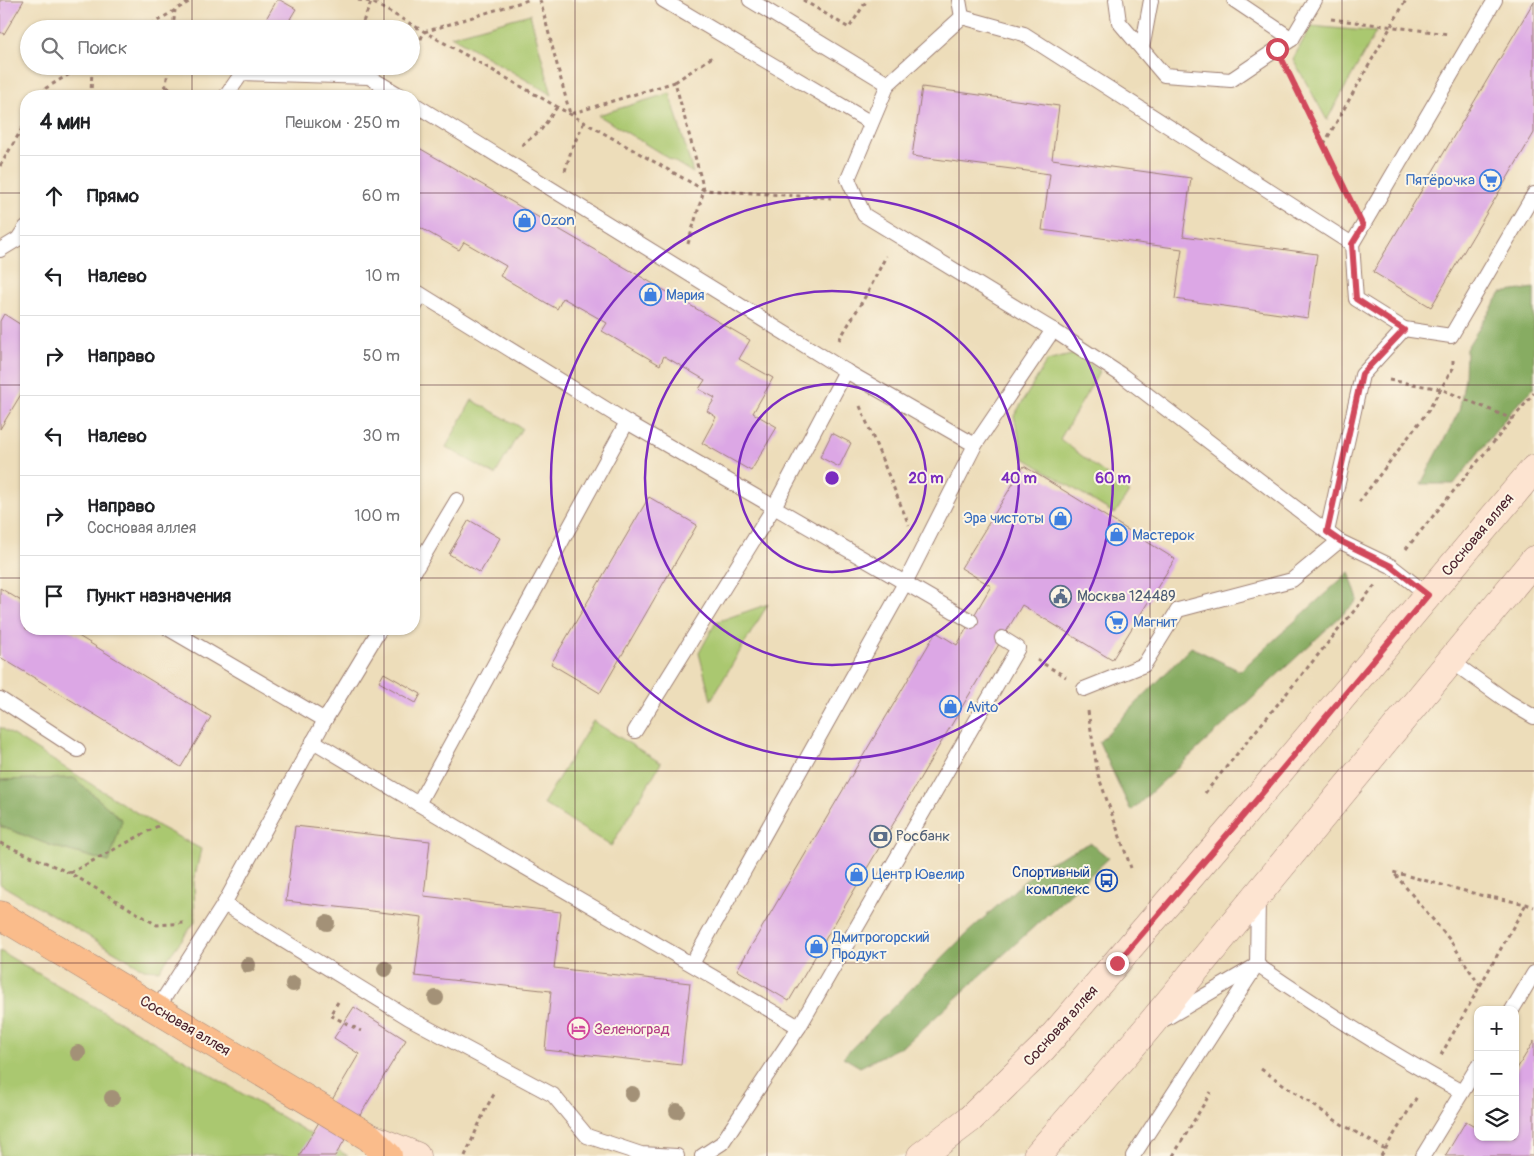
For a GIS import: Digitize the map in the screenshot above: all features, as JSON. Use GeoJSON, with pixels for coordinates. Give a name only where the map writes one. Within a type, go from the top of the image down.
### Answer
{"type":"FeatureCollection","features":[{"type":"Feature","properties":{"kind":"main road","name":"Сосновая аллея"},"geometry":{"type":"LineString","coordinates":[[921,1156],[970,1119],[1043,1048],[1238,822],[1534,469]]}},
{"type":"Feature","properties":{"kind":"main road"},"geometry":{"type":"LineString","coordinates":[[1037,1156],[1145,1031],[1534,560]]}},
{"type":"Feature","properties":{"kind":"main road","name":"Сосновая аллея"},"geometry":{"type":"LineString","coordinates":[[0,915],[369,1137],[416,1156]]}},
{"type":"Feature","properties":{"kind":"main road","name":"Сосновая аллея"},"geometry":{"type":"LineString","coordinates":[[369,1137],[388,1156]]}},
{"type":"Feature","properties":{"kind":"lane"},"geometry":{"type":"LineString","coordinates":[[663,0],[871,123]]}},
{"type":"Feature","properties":{"kind":"lane"},"geometry":{"type":"LineString","coordinates":[[750,0],[888,84]]}},
{"type":"Feature","properties":{"kind":"lane"},"geometry":{"type":"LineString","coordinates":[[959,0],[962,17]]}},
{"type":"Feature","properties":{"kind":"lane"},"geometry":{"type":"LineString","coordinates":[[1116,0],[1119,22],[1164,75],[1231,80],[1292,38],[1315,0]]}},
{"type":"Feature","properties":{"kind":"lane"},"geometry":{"type":"LineString","coordinates":[[1142,50],[1151,0]]}},
{"type":"Feature","properties":{"kind":"lane"},"geometry":{"type":"LineString","coordinates":[[1234,0],[1292,38]]}},
{"type":"Feature","properties":{"kind":"lane"},"geometry":{"type":"LineString","coordinates":[[1496,0],[1352,244],[1356,299],[1404,330],[1451,336],[1534,194]]}},
{"type":"Feature","properties":{"kind":"lane"},"geometry":{"type":"LineString","coordinates":[[962,17],[888,84],[848,178],[864,216],[1053,330],[1123,376],[1327,532],[1340,541],[1391,566],[1428,595]]}},
{"type":"Feature","properties":{"kind":"lane"},"geometry":{"type":"LineString","coordinates":[[962,17],[1024,34],[1352,244]]}},
{"type":"Feature","properties":{"kind":"lane"},"geometry":{"type":"LineString","coordinates":[[230,90],[241,75]]}},
{"type":"Feature","properties":{"kind":"lane"},"geometry":{"type":"LineString","coordinates":[[306,75],[369,77],[391,90]]}},
{"type":"Feature","properties":{"kind":"lane"},"geometry":{"type":"LineString","coordinates":[[420,108],[846,371],[975,446]]}},
{"type":"Feature","properties":{"kind":"lane"},"geometry":{"type":"LineString","coordinates":[[0,250],[20,236]]}},
{"type":"Feature","properties":{"kind":"lane"},"geometry":{"type":"LineString","coordinates":[[420,293],[627,422],[971,621]]}},
{"type":"Feature","properties":{"kind":"lane"},"geometry":{"type":"LineString","coordinates":[[692,964],[905,583],[975,446],[1053,330]]}},
{"type":"Feature","properties":{"kind":"lane"},"geometry":{"type":"LineString","coordinates":[[1327,532],[1362,374],[1404,330]]}},
{"type":"Feature","properties":{"kind":"lane"},"geometry":{"type":"LineString","coordinates":[[635,731],[774,507],[846,371]]}},
{"type":"Feature","properties":{"kind":"lane"},"geometry":{"type":"LineString","coordinates":[[418,804],[627,422]]}},
{"type":"Feature","properties":{"kind":"lane"},"geometry":{"type":"LineString","coordinates":[[420,562],[457,500]]}},
{"type":"Feature","properties":{"kind":"lane"},"geometry":{"type":"LineString","coordinates":[[1084,689],[1144,665],[1178,610],[1292,580],[1340,541]]}},
{"type":"Feature","properties":{"kind":"lane"},"geometry":{"type":"LineString","coordinates":[[179,635],[325,720]]}},
{"type":"Feature","properties":{"kind":"lane"},"geometry":{"type":"LineString","coordinates":[[157,1009],[224,904],[325,720],[376,635]]}},
{"type":"Feature","properties":{"kind":"lane"},"geometry":{"type":"LineString","coordinates":[[702,1156],[722,1143],[799,1026],[1018,648],[1002,638]]}},
{"type":"Feature","properties":{"kind":"lane"},"geometry":{"type":"LineString","coordinates":[[1451,661],[1507,701],[1534,717]]}},
{"type":"Feature","properties":{"kind":"lane"},"geometry":{"type":"LineString","coordinates":[[0,699],[78,750]]}},
{"type":"Feature","properties":{"kind":"lane"},"geometry":{"type":"LineString","coordinates":[[313,742],[799,1026]]}},
{"type":"Feature","properties":{"kind":"lane"},"geometry":{"type":"LineString","coordinates":[[1133,1156],[1256,965],[1258,892]]}},
{"type":"Feature","properties":{"kind":"lane"},"geometry":{"type":"LineString","coordinates":[[224,904],[409,1018],[552,1095],[587,1136],[641,1154],[677,1156]]}},
{"type":"Feature","properties":{"kind":"lane"},"geometry":{"type":"LineString","coordinates":[[1145,1031],[1256,965]]}},
{"type":"Feature","properties":{"kind":"lane"},"geometry":{"type":"LineString","coordinates":[[1256,965],[1311,1002],[1430,1075],[1462,1092]]}},
{"type":"Feature","properties":{"kind":"lane"},"geometry":{"type":"LineString","coordinates":[[1514,1006],[1534,973]]}},
{"type":"Feature","properties":{"kind":"lane"},"geometry":{"type":"LineString","coordinates":[[1423,1156],[1474,1072]]}},
{"type":"Feature","properties":{"kind":"path"},"geometry":{"type":"LineString","coordinates":[[159,20],[192,0]]}},
{"type":"Feature","properties":{"kind":"path"},"geometry":{"type":"LineString","coordinates":[[358,0],[372,1],[404,20]]}},
{"type":"Feature","properties":{"kind":"path"},"geometry":{"type":"LineString","coordinates":[[420,41],[424,32],[528,0]]}},
{"type":"Feature","properties":{"kind":"path"},"geometry":{"type":"LineString","coordinates":[[540,0],[570,114]]}},
{"type":"Feature","properties":{"kind":"path"},"geometry":{"type":"LineString","coordinates":[[803,0],[849,28],[867,0]]}},
{"type":"Feature","properties":{"kind":"path"},"geometry":{"type":"LineString","coordinates":[[1324,144],[1406,0]]}},
{"type":"Feature","properties":{"kind":"path"},"geometry":{"type":"LineString","coordinates":[[364,20],[372,1]]}},
{"type":"Feature","properties":{"kind":"path"},"geometry":{"type":"LineString","coordinates":[[174,20],[175,10]]}},
{"type":"Feature","properties":{"kind":"path"},"geometry":{"type":"LineString","coordinates":[[1306,15],[1474,37]]}},
{"type":"Feature","properties":{"kind":"path"},"geometry":{"type":"LineString","coordinates":[[420,30],[704,190],[771,193],[826,199]]}},
{"type":"Feature","properties":{"kind":"path"},"geometry":{"type":"LineString","coordinates":[[570,114],[675,82],[735,42]]}},
{"type":"Feature","properties":{"kind":"path"},"geometry":{"type":"LineString","coordinates":[[1277,49],[1363,226]]}},
{"type":"Feature","properties":{"kind":"path"},"geometry":{"type":"LineString","coordinates":[[45,90],[67,75]]}},
{"type":"Feature","properties":{"kind":"path"},"geometry":{"type":"LineString","coordinates":[[91,90],[92,75]]}},
{"type":"Feature","properties":{"kind":"path"},"geometry":{"type":"LineString","coordinates":[[166,90],[168,75]]}},
{"type":"Feature","properties":{"kind":"path"},"geometry":{"type":"LineString","coordinates":[[675,82],[704,190],[693,229]]}},
{"type":"Feature","properties":{"kind":"path"},"geometry":{"type":"LineString","coordinates":[[167,87],[172,90]]}},
{"type":"Feature","properties":{"kind":"path"},"geometry":{"type":"LineString","coordinates":[[541,130],[557,107]]}},
{"type":"Feature","properties":{"kind":"path"},"geometry":{"type":"LineString","coordinates":[[571,151],[584,122]]}},
{"type":"Feature","properties":{"kind":"path"},"geometry":{"type":"LineString","coordinates":[[0,166],[20,132]]}},
{"type":"Feature","properties":{"kind":"path"},"geometry":{"type":"LineString","coordinates":[[827,359],[868,292],[896,235]]}},
{"type":"Feature","properties":{"kind":"path"},"geometry":{"type":"LineString","coordinates":[[1327,532],[1354,508],[1428,411],[1453,368],[1451,336]]}},
{"type":"Feature","properties":{"kind":"path"},"geometry":{"type":"LineString","coordinates":[[846,371],[920,554]]}},
{"type":"Feature","properties":{"kind":"path"},"geometry":{"type":"LineString","coordinates":[[1362,374],[1441,389],[1512,419]]}},
{"type":"Feature","properties":{"kind":"path"},"geometry":{"type":"LineString","coordinates":[[1205,793],[1534,393]]}},
{"type":"Feature","properties":{"kind":"path"},"geometry":{"type":"LineString","coordinates":[[1018,648],[1084,689],[1098,775],[1131,868]]}},
{"type":"Feature","properties":{"kind":"path"},"geometry":{"type":"LineString","coordinates":[[70,873],[158,826]]}},
{"type":"Feature","properties":{"kind":"path"},"geometry":{"type":"LineString","coordinates":[[0,844],[70,873],[157,925],[195,922],[210,926]]}},
{"type":"Feature","properties":{"kind":"path"},"geometry":{"type":"LineString","coordinates":[[1480,986],[1450,940],[1393,872],[1534,907]]}},
{"type":"Feature","properties":{"kind":"path"},"geometry":{"type":"LineString","coordinates":[[1380,1156],[1430,1075],[1526,904]]}},
{"type":"Feature","properties":{"kind":"path"},"geometry":{"type":"LineString","coordinates":[[350,982],[330,1015],[361,1031]]}},
{"type":"Feature","properties":{"kind":"path"},"geometry":{"type":"LineString","coordinates":[[1261,1070],[1338,1122],[1385,1148]]}},
{"type":"Feature","properties":{"kind":"path"},"geometry":{"type":"LineString","coordinates":[[1173,1156],[1211,1092]]}},
{"type":"Feature","properties":{"kind":"path"},"geometry":{"type":"LineString","coordinates":[[464,1156],[486,1108]]}},
{"type":"Feature","properties":{"kind":"green space"},"geometry":{"type":"Polygon","coordinates":[[[530,14],[552,95],[451,36],[530,14]]]}},
{"type":"Feature","properties":{"kind":"green space"},"geometry":{"type":"Polygon","coordinates":[[[1311,26],[1376,32],[1327,120],[1293,59],[1311,26]]]}},
{"type":"Feature","properties":{"kind":"green space"},"geometry":{"type":"Polygon","coordinates":[[[670,93],[693,173],[598,115],[670,93]]]}},
{"type":"Feature","properties":{"kind":"green space"},"geometry":{"type":"Polygon","coordinates":[[[1534,288],[1534,388],[1513,409],[1454,484],[1421,484],[1459,411],[1465,378],[1466,349],[1501,293],[1534,288]]]}},
{"type":"Feature","properties":{"kind":"green space"},"geometry":{"type":"Polygon","coordinates":[[[1075,354],[1100,371],[1060,439],[1129,492],[1115,514],[1024,458],[1014,416],[1047,361],[1075,354]]]}},
{"type":"Feature","properties":{"kind":"green space"},"geometry":{"type":"Polygon","coordinates":[[[472,400],[522,428],[495,475],[446,447],[472,400]]]}},
{"type":"Feature","properties":{"kind":"green space"},"geometry":{"type":"Polygon","coordinates":[[[1349,572],[1358,600],[1131,811],[1099,742],[1191,647],[1240,671],[1349,572]]]}},
{"type":"Feature","properties":{"kind":"green space"},"geometry":{"type":"Polygon","coordinates":[[[768,604],[711,700],[699,653],[716,622],[768,604]]]}},
{"type":"Feature","properties":{"kind":"green space"},"geometry":{"type":"Polygon","coordinates":[[[593,721],[661,763],[611,846],[543,804],[593,721]]]}},
{"type":"Feature","properties":{"kind":"green space"},"geometry":{"type":"Polygon","coordinates":[[[0,727],[158,826],[201,849],[194,881],[195,922],[159,970],[144,969],[0,884],[0,826],[52,846],[109,862],[122,820],[74,778],[0,780],[0,727]]]}},
{"type":"Feature","properties":{"kind":"green space"},"geometry":{"type":"Polygon","coordinates":[[[74,778],[122,820],[109,862],[52,846],[0,826],[0,780],[74,778]]]}},
{"type":"Feature","properties":{"kind":"green space"},"geometry":{"type":"Polygon","coordinates":[[[1090,843],[1109,858],[906,1044],[860,1067],[843,1057],[964,936],[1040,867],[1090,843]]]}},
{"type":"Feature","properties":{"kind":"green space"},"geometry":{"type":"Polygon","coordinates":[[[0,951],[348,1156],[0,1156],[0,951]]]}},
{"type":"Feature","properties":{"kind":"building"},"geometry":{"type":"Polygon","coordinates":[[[0,0],[24,0],[4,34],[0,32],[0,0]]]}},
{"type":"Feature","properties":{"kind":"building"},"geometry":{"type":"Polygon","coordinates":[[[277,0],[296,9],[290,19],[292,20],[265,20],[277,0]]]}},
{"type":"Feature","properties":{"kind":"building"},"geometry":{"type":"Polygon","coordinates":[[[1534,1],[1534,133],[1431,307],[1373,272],[1534,1]]]}},
{"type":"Feature","properties":{"kind":"building"},"geometry":{"type":"Polygon","coordinates":[[[922,87],[1059,106],[1052,159],[1191,178],[1183,236],[1317,254],[1308,318],[1175,299],[1182,249],[1042,230],[1050,174],[912,156],[922,87]]]}},
{"type":"Feature","properties":{"kind":"building"},"geometry":{"type":"Polygon","coordinates":[[[420,148],[750,340],[739,359],[773,378],[753,413],[777,427],[751,471],[702,443],[716,417],[707,411],[715,398],[699,389],[705,380],[664,356],[660,365],[602,331],[607,323],[563,298],[557,309],[500,276],[506,266],[464,242],[459,250],[420,227],[420,148]]]}},
{"type":"Feature","properties":{"kind":"building"},"geometry":{"type":"Polygon","coordinates":[[[4,314],[20,324],[20,396],[0,429],[0,321],[4,314]]]}},
{"type":"Feature","properties":{"kind":"building"},"geometry":{"type":"Polygon","coordinates":[[[832,433],[851,443],[839,467],[820,457],[832,433]]]}},
{"type":"Feature","properties":{"kind":"building"},"geometry":{"type":"Polygon","coordinates":[[[1024,466],[1175,559],[1112,660],[1022,605],[789,1001],[737,970],[936,632],[957,645],[991,586],[961,568],[1024,466]]]}},
{"type":"Feature","properties":{"kind":"building"},"geometry":{"type":"Polygon","coordinates":[[[649,497],[697,525],[600,693],[551,664],[649,497]]]}},
{"type":"Feature","properties":{"kind":"building"},"geometry":{"type":"Polygon","coordinates":[[[469,520],[500,538],[480,573],[449,554],[469,520]]]}},
{"type":"Feature","properties":{"kind":"building"},"geometry":{"type":"Polygon","coordinates":[[[0,588],[20,600],[20,635],[77,635],[211,717],[181,767],[0,657],[0,588]]]}},
{"type":"Feature","properties":{"kind":"building"},"geometry":{"type":"Polygon","coordinates":[[[384,673],[421,694],[416,703],[379,682],[384,673]]]}},
{"type":"Feature","properties":{"kind":"building"},"geometry":{"type":"Polygon","coordinates":[[[295,826],[430,841],[424,896],[561,912],[554,968],[690,983],[681,1065],[545,1050],[551,991],[415,976],[422,917],[286,901],[295,826]]]}},
{"type":"Feature","properties":{"kind":"building"},"geometry":{"type":"Polygon","coordinates":[[[354,1007],[406,1040],[335,1156],[299,1156],[359,1054],[334,1038],[354,1007]]]}},
{"type":"Feature","properties":{"kind":"building"},"geometry":{"type":"Polygon","coordinates":[[[1534,1041],[1534,1156],[1445,1156],[1466,1121],[1474,1126],[1474,1141],[1519,1141],[1519,1065],[1534,1041]]]}},
{"type":"Feature","properties":{"kind":"place","name":"Пятёрочка"},"geometry":{"type":"Point","coordinates":[1491,180]}},
{"type":"Feature","properties":{"kind":"place","name":"Ozon"},"geometry":{"type":"Point","coordinates":[525,220]}},
{"type":"Feature","properties":{"kind":"place","name":"Мария"},"geometry":{"type":"Point","coordinates":[650,295]}},
{"type":"Feature","properties":{"kind":"place","name":"Эра чистоты"},"geometry":{"type":"Point","coordinates":[1060,518]}},
{"type":"Feature","properties":{"kind":"place","name":"Мастерок"},"geometry":{"type":"Point","coordinates":[1116,535]}},
{"type":"Feature","properties":{"kind":"place","name":"Москва 124489"},"geometry":{"type":"Point","coordinates":[1061,596]}},
{"type":"Feature","properties":{"kind":"place","name":"Магнит"},"geometry":{"type":"Point","coordinates":[1117,622]}},
{"type":"Feature","properties":{"kind":"place","name":"Avito"},"geometry":{"type":"Point","coordinates":[950,707]}},
{"type":"Feature","properties":{"kind":"place","name":"Росбанк"},"geometry":{"type":"Point","coordinates":[880,836]}},
{"type":"Feature","properties":{"kind":"place","name":"Центр Ювелир"},"geometry":{"type":"Point","coordinates":[856,874]}},
{"type":"Feature","properties":{"kind":"place","name":"Спортивный комплекс"},"geometry":{"type":"Point","coordinates":[1106,881]}},
{"type":"Feature","properties":{"kind":"place","name":"Дмитрогорский Продукт"},"geometry":{"type":"Point","coordinates":[816,946]}},
{"type":"Feature","properties":{"kind":"place","name":"Зеленоград"},"geometry":{"type":"Point","coordinates":[578,1029]}},
{"type":"Feature","properties":{"kind":"route"},"geometry":{"type":"LineString","coordinates":[[1117,963],[1428,595],[1391,566],[1340,541],[1327,532],[1362,374],[1404,330],[1356,299],[1352,244],[1363,226],[1277,49]]}}]}
